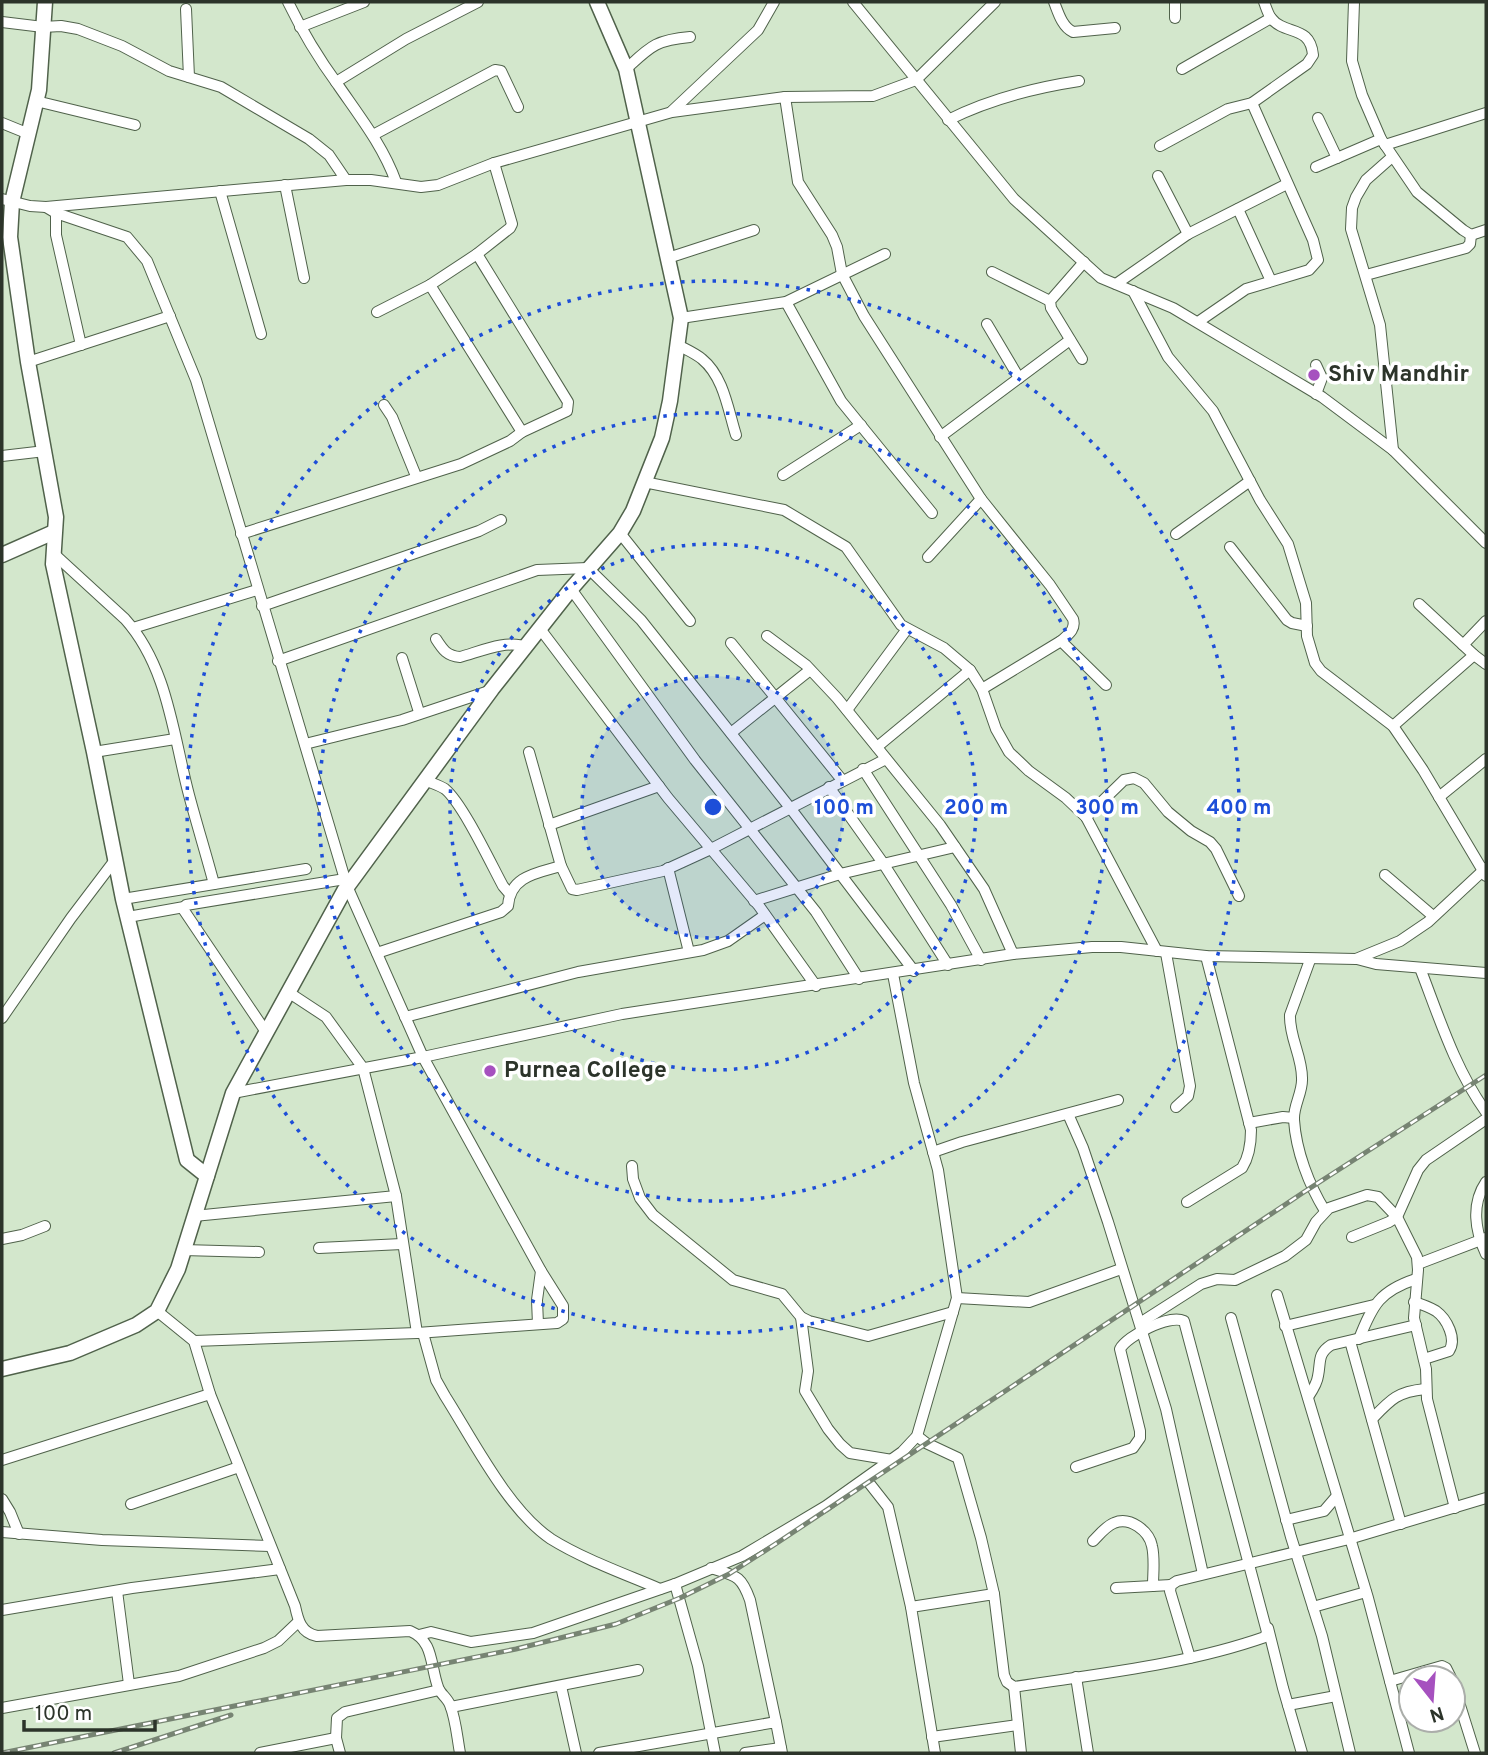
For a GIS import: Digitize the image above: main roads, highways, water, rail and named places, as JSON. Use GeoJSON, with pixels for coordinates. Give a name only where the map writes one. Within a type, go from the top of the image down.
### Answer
{"type":"FeatureCollection","features":[{"type":"Feature","properties":{"kind":"railway"},"geometry":{"type":"LineString","coordinates":[[2,1753],[516,1649],[616,1624],[680,1598],[729,1574],[777,1543],[1304,1192],[1486,1075]]}},
{"type":"Feature","properties":{"kind":"railway"},"geometry":{"type":"LineString","coordinates":[[114,1753],[231,1715]]}},
{"type":"Feature","properties":{"kind":"place","name":"Shiv Mandhir"},"geometry":{"type":"Point","coordinates":[1314,375]}},
{"type":"Feature","properties":{"kind":"place","name":"Purnea College"},"geometry":{"type":"Point","coordinates":[490,1071]}}]}
